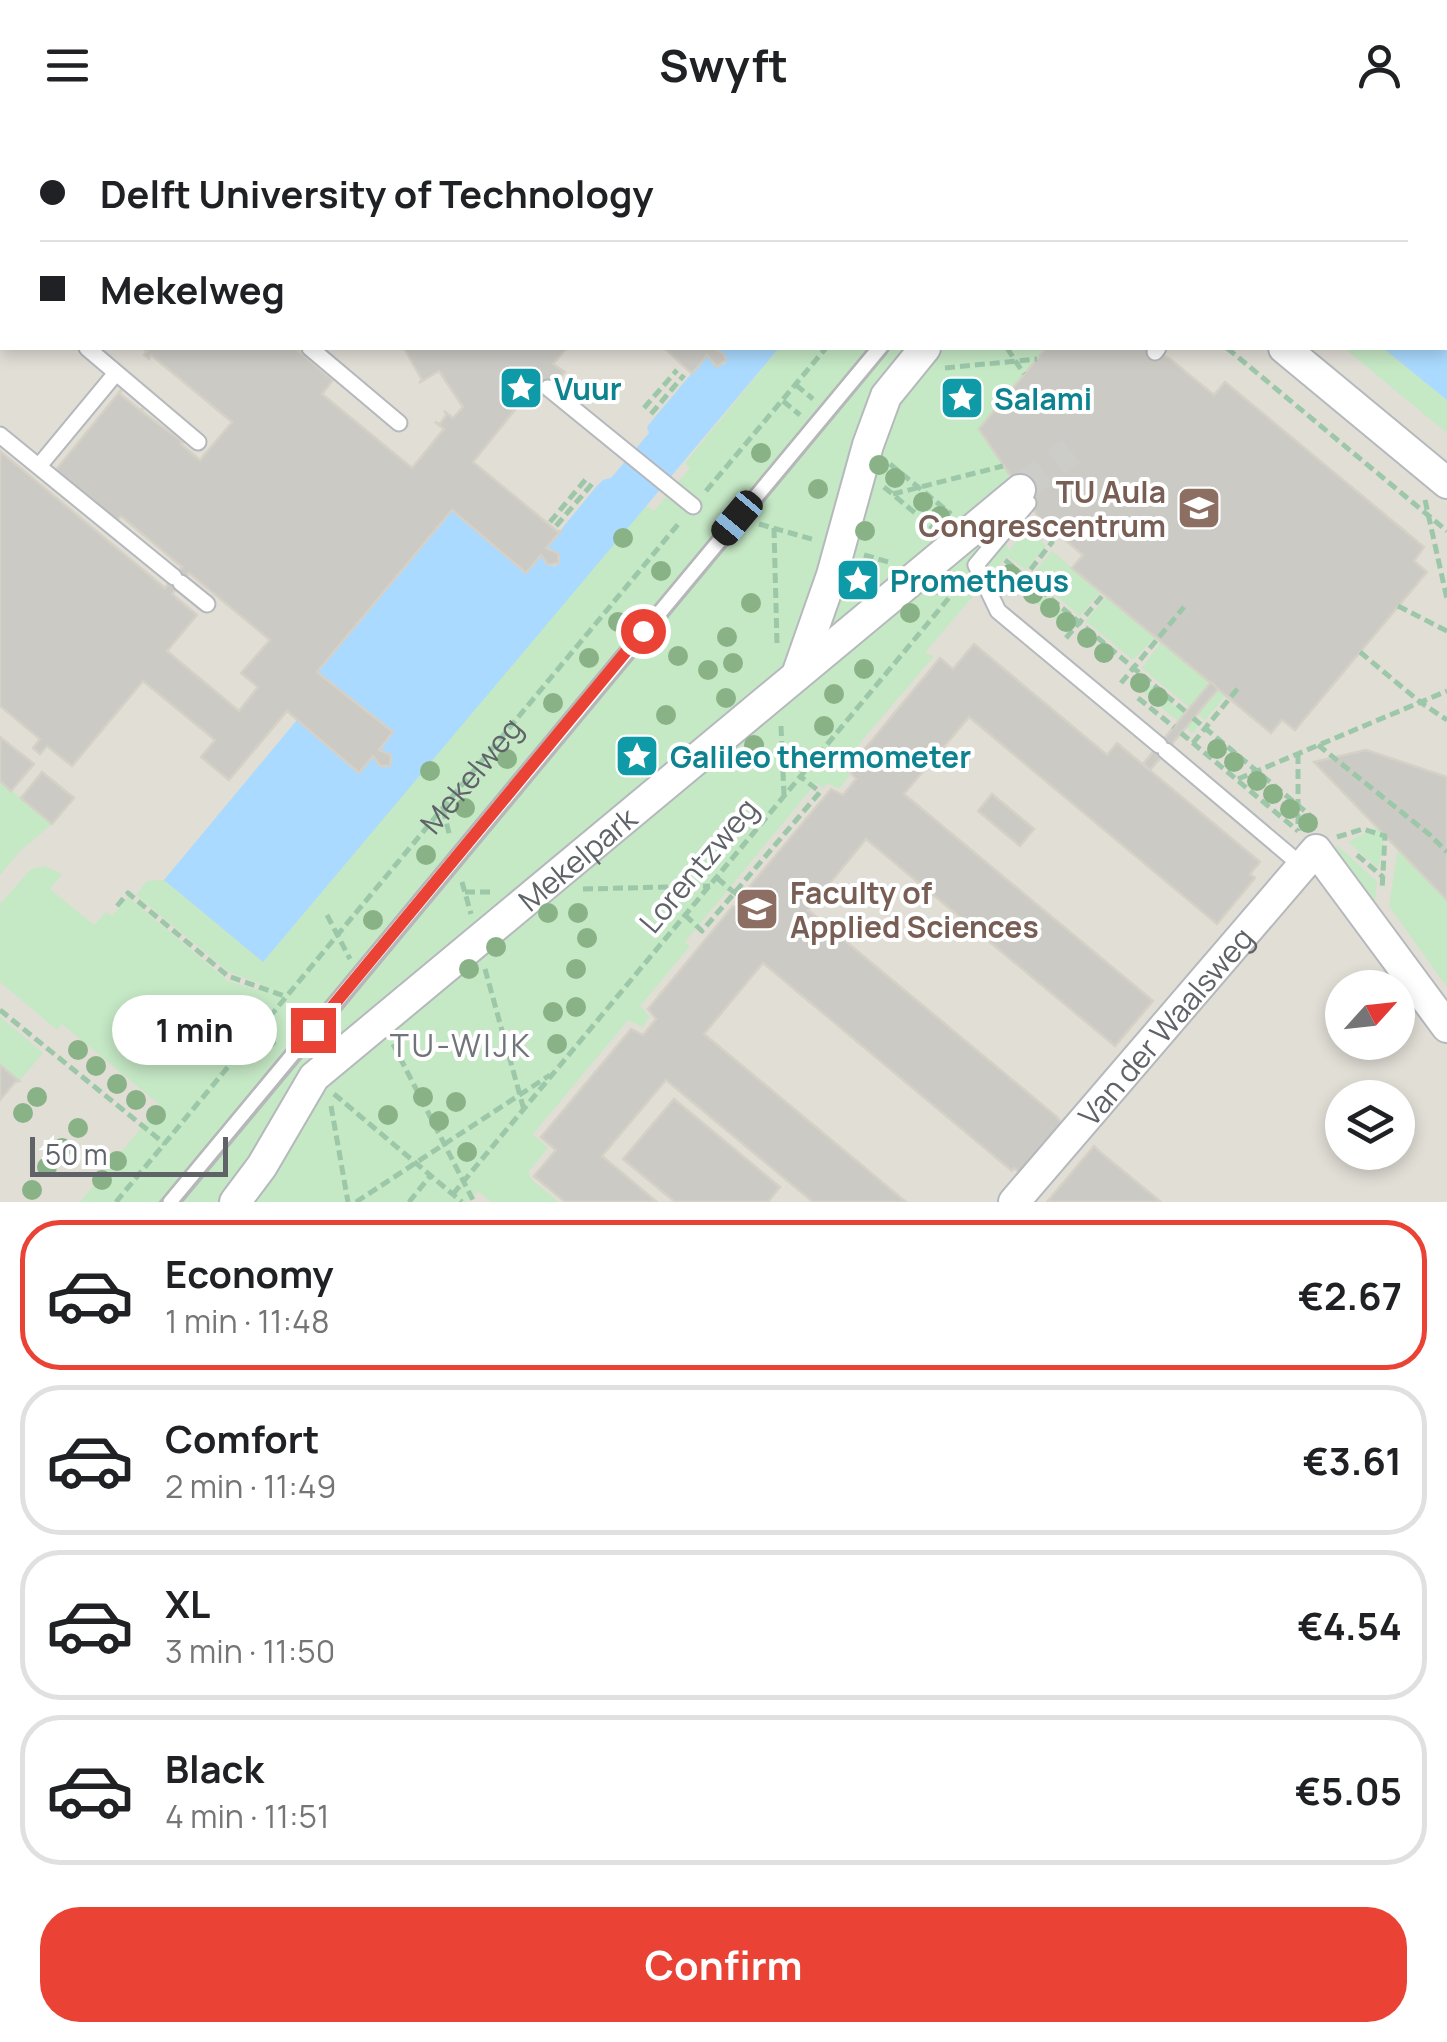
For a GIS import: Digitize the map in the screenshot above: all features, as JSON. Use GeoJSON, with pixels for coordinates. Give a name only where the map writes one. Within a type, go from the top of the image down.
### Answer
{"type":"FeatureCollection","features":[{"type":"Feature","properties":{"kind":"street"},"geometry":{"type":"LineString","coordinates":[[1286,350],[1436,489]]}},
{"type":"Feature","properties":{"kind":"street"},"geometry":{"type":"LineString","coordinates":[[797,675],[886,396],[916,358]]}},
{"type":"Feature","properties":{"kind":"street","name":"Mekelpark"},"geometry":{"type":"LineString","coordinates":[[235,1202],[262,1166],[314,1077],[797,675],[1017,486]]}},
{"type":"Feature","properties":{"kind":"street"},"geometry":{"type":"LineString","coordinates":[[1313,846],[1447,1027]]}},
{"type":"Feature","properties":{"kind":"street","name":"Van der Waalsweg"},"geometry":{"type":"LineString","coordinates":[[1014,1202],[1313,846]]}},
{"type":"Feature","properties":{"kind":"lane"},"geometry":{"type":"LineString","coordinates":[[89,350],[198,442]]}},
{"type":"Feature","properties":{"kind":"lane"},"geometry":{"type":"LineString","coordinates":[[312,350],[399,424]]}},
{"type":"Feature","properties":{"kind":"lane","name":"Mekelweg"},"geometry":{"type":"LineString","coordinates":[[171,1202],[878,350]]}},
{"type":"Feature","properties":{"kind":"lane"},"geometry":{"type":"LineString","coordinates":[[38,466],[116,372]]}},
{"type":"Feature","properties":{"kind":"lane"},"geometry":{"type":"LineString","coordinates":[[548,388],[693,506]]}},
{"type":"Feature","properties":{"kind":"lane"},"geometry":{"type":"LineString","coordinates":[[0,435],[207,604]]}},
{"type":"Feature","properties":{"kind":"lane"},"geometry":{"type":"LineString","coordinates":[[1017,486],[976,565],[998,611],[1162,748],[1313,846]]}},
{"type":"Feature","properties":{"kind":"path"},"geometry":{"type":"LineString","coordinates":[[1211,130],[1220,130]]}},
{"type":"Feature","properties":{"kind":"path","name":"Mekelweg"},"geometry":{"type":"LineString","coordinates":[[116,1202],[824,350]]}},
{"type":"Feature","properties":{"kind":"path"},"geometry":{"type":"LineString","coordinates":[[1008,350],[1024,374]]}},
{"type":"Feature","properties":{"kind":"path"},"geometry":{"type":"LineString","coordinates":[[1228,350],[1447,531]]}},
{"type":"Feature","properties":{"kind":"path"},"geometry":{"type":"LineString","coordinates":[[916,358],[1036,359]]}},
{"type":"Feature","properties":{"kind":"path"},"geometry":{"type":"LineString","coordinates":[[644,408],[680,372],[650,414]]}},
{"type":"Feature","properties":{"kind":"path"},"geometry":{"type":"LineString","coordinates":[[553,524],[589,482]]}},
{"type":"Feature","properties":{"kind":"path"},"geometry":{"type":"LineString","coordinates":[[893,494],[1017,486]]}},
{"type":"Feature","properties":{"kind":"path"},"geometry":{"type":"LineString","coordinates":[[1436,489],[1427,514],[1447,599]]}},
{"type":"Feature","properties":{"kind":"path"},"geometry":{"type":"LineString","coordinates":[[998,611],[1053,541]]}},
{"type":"Feature","properties":{"kind":"path","name":"Lorentzweg"},"geometry":{"type":"LineString","coordinates":[[454,1194],[976,565]]}},
{"type":"Feature","properties":{"kind":"path"},"geometry":{"type":"LineString","coordinates":[[1066,638],[1103,595]]}},
{"type":"Feature","properties":{"kind":"path"},"geometry":{"type":"LineString","coordinates":[[1398,606],[1447,631]]}},
{"type":"Feature","properties":{"kind":"path"},"geometry":{"type":"LineString","coordinates":[[1121,683],[1184,607]]}},
{"type":"Feature","properties":{"kind":"path"},"geometry":{"type":"LineString","coordinates":[[1360,652],[1447,720]]}},
{"type":"Feature","properties":{"kind":"path"},"geometry":{"type":"LineString","coordinates":[[1193,743],[1239,687]]}},
{"type":"Feature","properties":{"kind":"path"},"geometry":{"type":"LineString","coordinates":[[1236,779],[1447,690]]}},
{"type":"Feature","properties":{"kind":"path"},"geometry":{"type":"LineString","coordinates":[[1194,718],[1298,804],[1313,846]]}},
{"type":"Feature","properties":{"kind":"path"},"geometry":{"type":"LineString","coordinates":[[1181,733],[1313,846],[1384,877]]}},
{"type":"Feature","properties":{"kind":"path"},"geometry":{"type":"LineString","coordinates":[[1318,745],[1447,852]]}},
{"type":"Feature","properties":{"kind":"path"},"geometry":{"type":"LineString","coordinates":[[1298,754],[1298,804],[1313,846]]}},
{"type":"Feature","properties":{"kind":"path"},"geometry":{"type":"LineString","coordinates":[[686,915],[702,931],[820,792],[802,777]]}},
{"type":"Feature","properties":{"kind":"path"},"geometry":{"type":"LineString","coordinates":[[1313,846],[1363,830],[1379,832]]}},
{"type":"Feature","properties":{"kind":"path"},"geometry":{"type":"LineString","coordinates":[[717,878],[752,905]]}},
{"type":"Feature","properties":{"kind":"path"},"geometry":{"type":"LineString","coordinates":[[582,889],[710,886]]}},
{"type":"Feature","properties":{"kind":"path"},"geometry":{"type":"LineString","coordinates":[[118,906],[128,893],[228,976],[288,997]]}},
{"type":"Feature","properties":{"kind":"path"},"geometry":{"type":"LineString","coordinates":[[326,914],[359,976]]}},
{"type":"Feature","properties":{"kind":"path"},"geometry":{"type":"LineString","coordinates":[[485,968],[524,1110]]}},
{"type":"Feature","properties":{"kind":"path"},"geometry":{"type":"LineString","coordinates":[[0,1010],[164,1144]]}},
{"type":"Feature","properties":{"kind":"path"},"geometry":{"type":"LineString","coordinates":[[381,1021],[474,1202]]}},
{"type":"Feature","properties":{"kind":"path"},"geometry":{"type":"LineString","coordinates":[[259,1031],[290,1057]]}},
{"type":"Feature","properties":{"kind":"path"},"geometry":{"type":"LineString","coordinates":[[356,1202],[556,1070]]}},
{"type":"Feature","properties":{"kind":"path"},"geometry":{"type":"LineString","coordinates":[[348,1202],[327,1088],[462,1202]]}},
{"type":"Feature","properties":{"kind":"path"},"geometry":{"type":"LineString","coordinates":[[408,1202],[431,1175]]}},
{"type":"Feature","properties":{"kind":"shaded area"},"geometry":{"type":"Polygon","coordinates":[[[0,350],[1416,350],[1447,375],[1447,1202],[0,1202],[0,350]]]}},
{"type":"Feature","properties":{"kind":"green space"},"geometry":{"type":"Polygon","coordinates":[[[777,350],[1110,350],[1012,465],[1017,470],[988,503],[1009,550],[1077,469],[1088,478],[1039,538],[1046,546],[1026,570],[1007,556],[925,653],[934,656],[842,764],[850,775],[839,789],[828,783],[823,788],[816,783],[685,942],[690,946],[640,1006],[650,1017],[642,1027],[628,1020],[533,1134],[548,1148],[528,1172],[559,1202],[491,1202],[478,1191],[467,1202],[80,1202],[160,1105],[62,1024],[57,1030],[0,982],[0,904],[31,869],[44,866],[62,874],[50,889],[94,925],[106,912],[112,916],[128,897],[228,981],[257,990],[261,984],[229,972],[136,895],[147,881],[164,880],[263,962],[644,505],[654,511],[690,468],[685,463],[777,350]]]}},
{"type":"Feature","properties":{"kind":"green space"},"geometry":{"type":"Polygon","coordinates":[[[1346,350],[1385,350],[1447,400],[1447,433],[1346,350]]]}},
{"type":"Feature","properties":{"kind":"green space"},"geometry":{"type":"Polygon","coordinates":[[[1052,551],[1100,592],[1080,616],[1032,575],[1052,551]]]}},
{"type":"Feature","properties":{"kind":"green space"},"geometry":{"type":"Polygon","coordinates":[[[1026,582],[1075,622],[1068,630],[1020,589],[1026,582]]]}},
{"type":"Feature","properties":{"kind":"green space"},"geometry":{"type":"Polygon","coordinates":[[[1106,597],[1155,637],[1133,660],[1086,621],[1106,597]]]}},
{"type":"Feature","properties":{"kind":"green space"},"geometry":{"type":"Polygon","coordinates":[[[1161,642],[1226,695],[1205,720],[1142,668],[1161,642]]]}},
{"type":"Feature","properties":{"kind":"green space"},"geometry":{"type":"Polygon","coordinates":[[[1137,674],[1199,726],[1192,733],[1131,682],[1137,674]]]}},
{"type":"Feature","properties":{"kind":"green space"},"geometry":{"type":"Polygon","coordinates":[[[0,781],[52,824],[20,851],[0,875],[0,781]]]}},
{"type":"Feature","properties":{"kind":"green space"},"geometry":{"type":"Polygon","coordinates":[[[1377,827],[1385,836],[1378,868],[1348,842],[1377,827]]]}},
{"type":"Feature","properties":{"kind":"green space"},"geometry":{"type":"Polygon","coordinates":[[[1338,846],[1377,882],[1374,906],[1330,849],[1338,846]]]}},
{"type":"Feature","properties":{"kind":"green space"},"geometry":{"type":"Polygon","coordinates":[[[1398,849],[1447,900],[1447,987],[1389,906],[1398,849]]]}},
{"type":"Feature","properties":{"kind":"green space"},"geometry":{"type":"Polygon","coordinates":[[[0,1017],[43,1053],[19,1081],[0,1065],[0,1017]]]}},
{"type":"Feature","properties":{"kind":"water"},"geometry":{"type":"Polygon","coordinates":[[[717,350],[777,350],[263,962],[164,880],[297,720],[359,773],[373,756],[380,766],[389,766],[391,755],[379,750],[393,732],[317,672],[452,510],[525,570],[541,555],[548,565],[556,566],[558,553],[546,548],[596,487],[611,478],[649,433],[647,427],[707,355],[714,366],[725,364],[724,354],[717,350]]]}},
{"type":"Feature","properties":{"kind":"water"},"geometry":{"type":"Polygon","coordinates":[[[1385,350],[1447,350],[1447,400],[1385,350]]]}},
{"type":"Feature","properties":{"kind":"building"},"geometry":{"type":"Polygon","coordinates":[[[145,350],[297,350],[333,380],[322,394],[412,468],[444,429],[435,422],[440,424],[447,414],[444,411],[453,418],[463,407],[439,371],[419,383],[422,380],[405,350],[565,350],[553,364],[565,372],[536,407],[526,396],[473,462],[561,531],[546,548],[558,553],[559,563],[548,565],[541,555],[526,573],[452,510],[317,672],[393,732],[379,750],[391,755],[390,766],[380,766],[373,756],[359,773],[287,711],[229,780],[201,757],[215,740],[143,681],[72,766],[47,746],[40,754],[33,748],[40,739],[0,706],[0,451],[165,588],[182,567],[121,516],[116,522],[55,471],[121,390],[120,394],[183,442],[200,460],[232,422],[151,355],[149,359],[144,355],[145,350]],[[189,573],[172,594],[197,615],[167,651],[239,711],[258,687],[241,673],[270,640],[189,573]]]}},
{"type":"Feature","properties":{"kind":"building"},"geometry":{"type":"Polygon","coordinates":[[[666,350],[717,350],[724,354],[726,360],[717,367],[707,355],[692,374],[666,350]]]}},
{"type":"Feature","properties":{"kind":"building"},"geometry":{"type":"Polygon","coordinates":[[[1044,350],[1150,350],[1169,358],[1214,395],[1225,382],[1424,547],[1414,561],[1427,572],[1295,730],[1282,720],[1271,733],[1072,568],[1083,555],[1039,518],[979,429],[1044,350]]]}},
{"type":"Feature","properties":{"kind":"building"},"geometry":{"type":"Polygon","coordinates":[[[974,644],[1107,755],[1117,743],[1260,862],[1250,874],[1255,878],[1217,924],[969,717],[904,794],[1153,1001],[1115,1046],[866,839],[808,910],[1057,1117],[1066,1129],[1026,1178],[1014,1168],[1012,1171],[763,963],[704,1034],[906,1202],[813,1202],[666,1080],[602,1156],[657,1202],[565,1202],[534,1176],[556,1150],[541,1137],[631,1029],[643,1035],[656,1019],[648,1009],[733,906],[745,913],[759,897],[750,886],[831,789],[843,795],[856,779],[848,769],[940,658],[953,669],[974,644]]]}},
{"type":"Feature","properties":{"kind":"building"},"geometry":{"type":"Polygon","coordinates":[[[1211,682],[1218,689],[1150,770],[1143,764],[1211,682]]]}},
{"type":"Feature","properties":{"kind":"building"},"geometry":{"type":"Polygon","coordinates":[[[0,737],[34,764],[11,791],[0,781],[0,737]]]}},
{"type":"Feature","properties":{"kind":"building"},"geometry":{"type":"Polygon","coordinates":[[[1366,750],[1447,777],[1447,900],[1314,762],[1366,750]]]}},
{"type":"Feature","properties":{"kind":"building"},"geometry":{"type":"Polygon","coordinates":[[[42,772],[74,798],[52,824],[21,798],[42,772]]]}},
{"type":"Feature","properties":{"kind":"building"},"geometry":{"type":"Polygon","coordinates":[[[992,794],[1034,829],[1020,846],[978,811],[992,794]]]}},
{"type":"Feature","properties":{"kind":"building"},"geometry":{"type":"Polygon","coordinates":[[[0,1065],[19,1081],[0,1100],[0,1065]]]}},
{"type":"Feature","properties":{"kind":"building"},"geometry":{"type":"Polygon","coordinates":[[[674,1099],[780,1187],[768,1202],[675,1202],[623,1159],[674,1099]]]}},
{"type":"Feature","properties":{"kind":"building"},"geometry":{"type":"Polygon","coordinates":[[[1094,1146],[1100,1152],[1161,1202],[1047,1202],[1094,1146]]]}},
{"type":"Feature","properties":{"kind":"tunnel"},"geometry":{"type":"LineString","coordinates":[[1020,490],[1071,451]]}},
{"type":"Feature","properties":{"kind":"tram line"},"geometry":{"type":"LineString","coordinates":[[160,1202],[867,350]]}},
{"type":"Feature","properties":{"kind":"tram line"},"geometry":{"type":"LineString","coordinates":[[180,1202],[888,350]]}},
{"type":"Feature","properties":{"kind":"place","name":"Vuur"},"geometry":{"type":"Point","coordinates":[521,388]}},
{"type":"Feature","properties":{"kind":"place","name":"Salami"},"geometry":{"type":"Point","coordinates":[962,398]}},
{"type":"Feature","properties":{"kind":"place","name":"TU Aula Congrescentrum"},"geometry":{"type":"Point","coordinates":[1199,508]}},
{"type":"Feature","properties":{"kind":"place","name":"Prometheus"},"geometry":{"type":"Point","coordinates":[858,580]}},
{"type":"Feature","properties":{"kind":"place","name":"Galileo thermometer"},"geometry":{"type":"Point","coordinates":[637,756]}},
{"type":"Feature","properties":{"kind":"place","name":"Faculty of Applied Sciences"},"geometry":{"type":"Point","coordinates":[757,909]}},
{"type":"Feature","properties":{"kind":"district","name":"TU-WIJK"},"geometry":{"type":"Point","coordinates":[461,1045]}},
{"type":"Feature","properties":{"kind":"route"},"geometry":{"type":"LineString","coordinates":[[313,1030],[643,631]]}}]}
